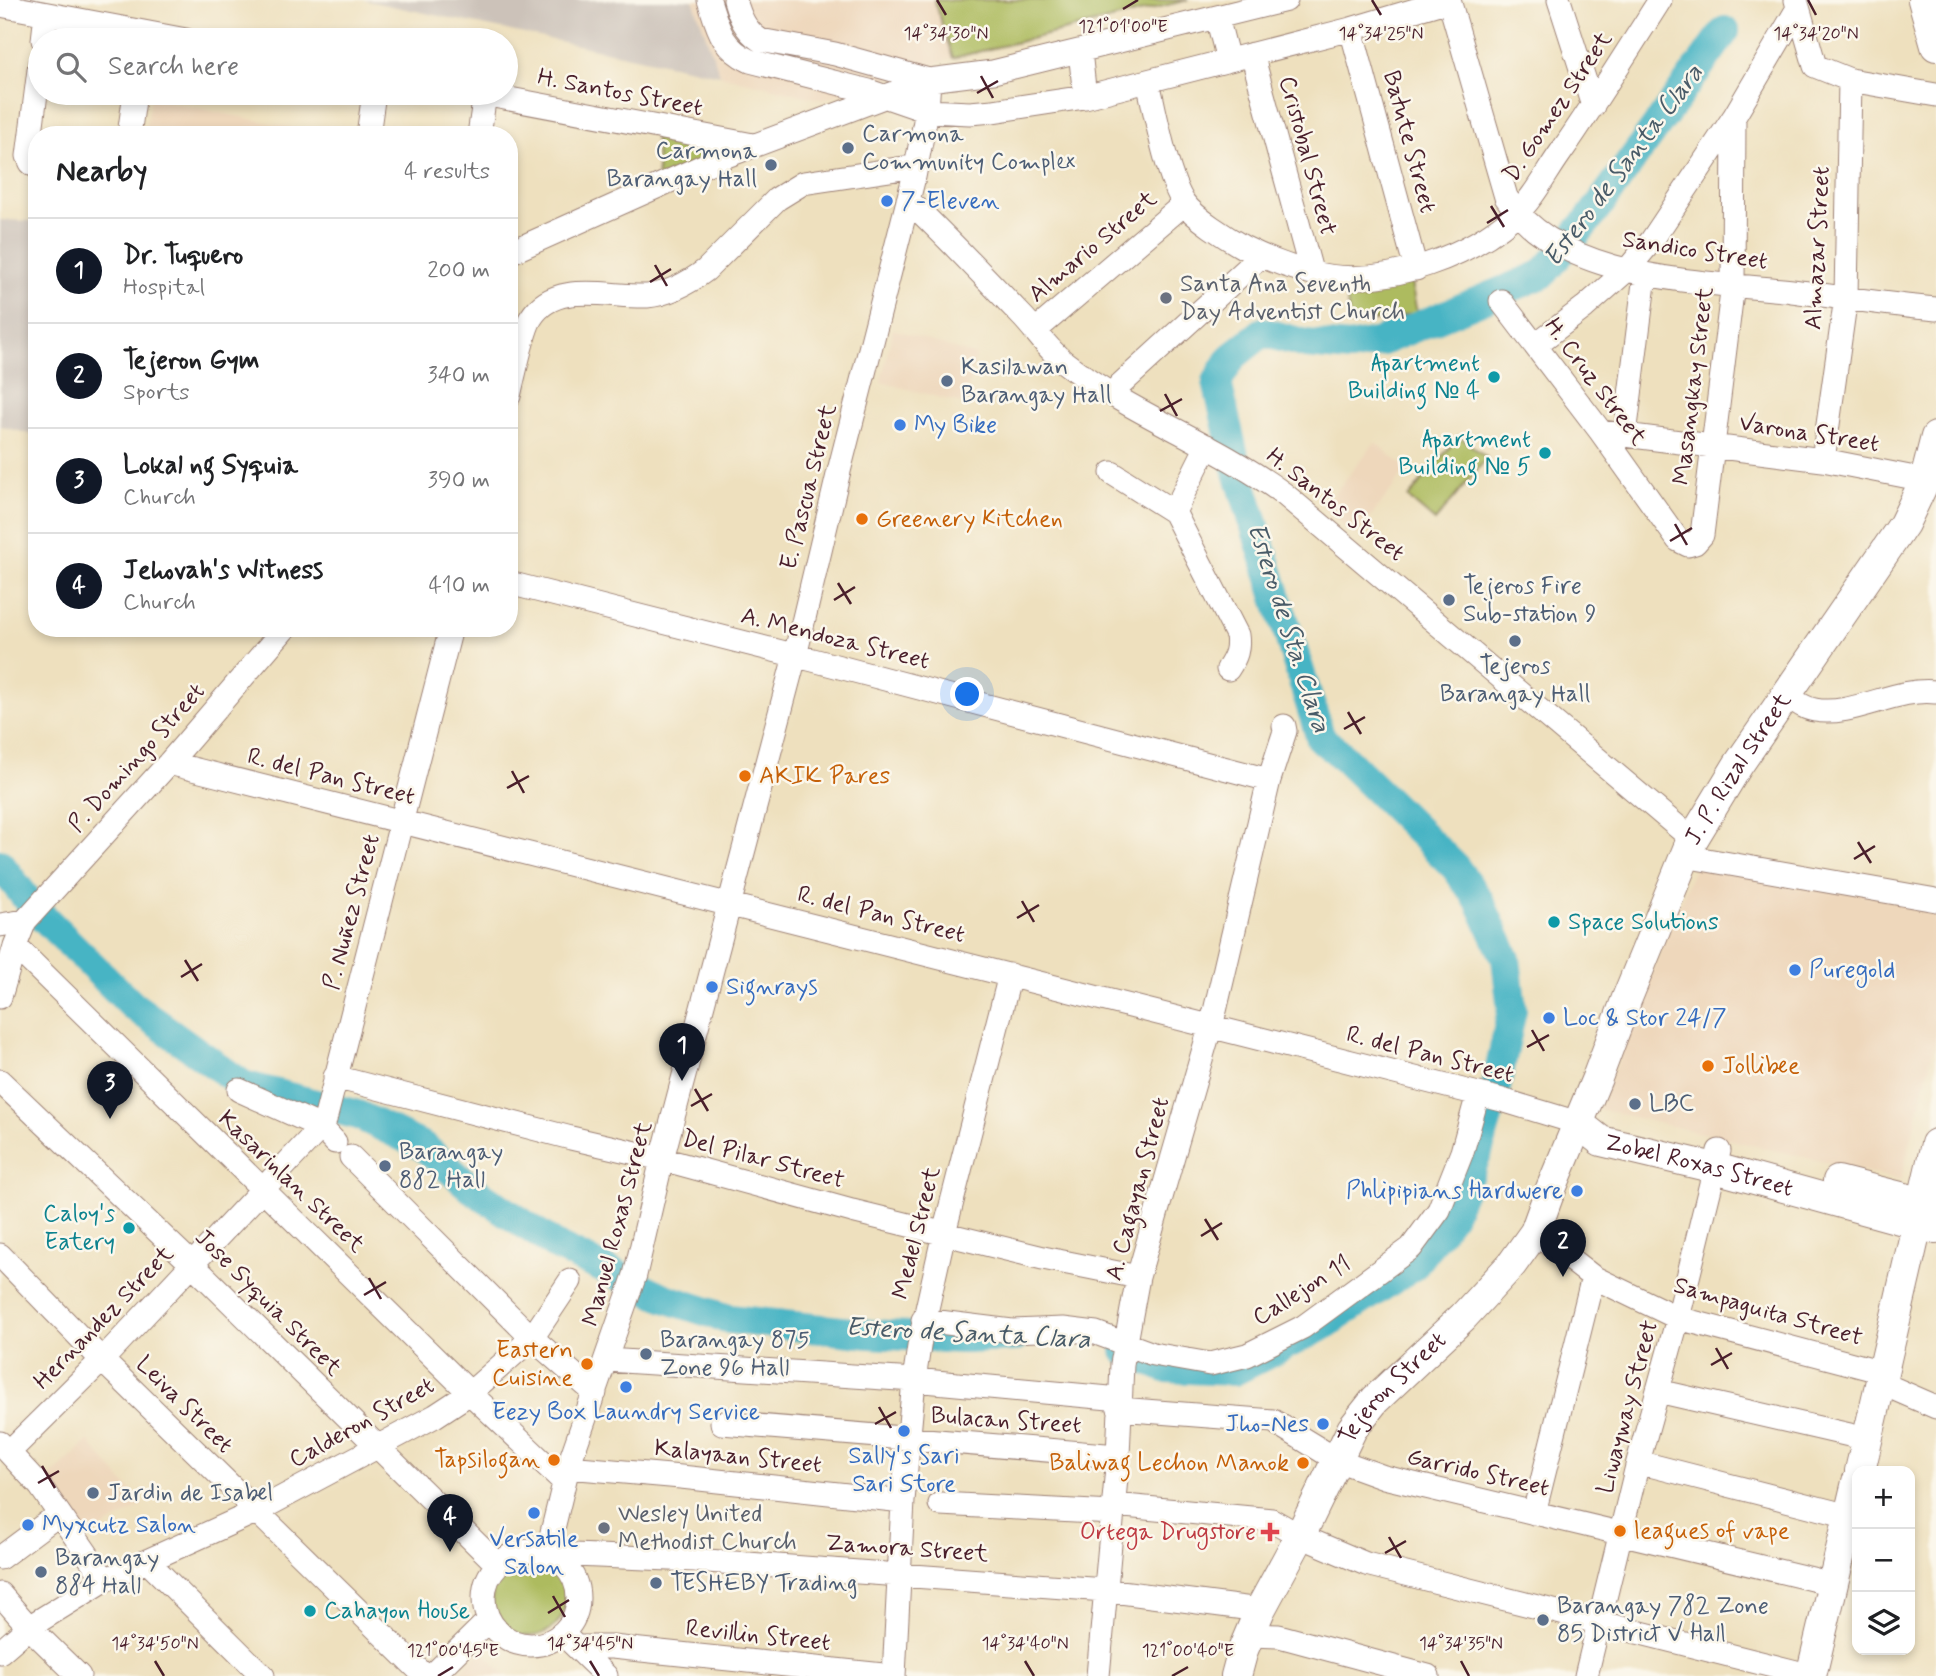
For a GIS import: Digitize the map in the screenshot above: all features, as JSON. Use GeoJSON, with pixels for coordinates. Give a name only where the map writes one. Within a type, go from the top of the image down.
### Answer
{"type":"FeatureCollection","features":[{"type":"Feature","properties":{"kind":"main road"},"geometry":{"type":"LineString","coordinates":[[1923,0],[1936,46]]}},
{"type":"Feature","properties":{"kind":"main road","name":"J. P. Rizal Street"},"geometry":{"type":"LineString","coordinates":[[1578,1123],[1688,848],[1738,765],[1904,524],[1926,480],[1936,437]]}},
{"type":"Feature","properties":{"kind":"main road","name":"Zobel Roxas Street"},"geometry":{"type":"LineString","coordinates":[[1578,1123],[1601,1141],[1717,1159],[1929,1215]]}},
{"type":"Feature","properties":{"kind":"main road","name":"Tejeron Street"},"geometry":{"type":"LineString","coordinates":[[1236,1676],[1254,1622],[1352,1429],[1375,1400],[1463,1317],[1512,1264],[1535,1232],[1578,1123]]}},
{"type":"Feature","properties":{"kind":"main road"},"geometry":{"type":"LineString","coordinates":[[1861,1466],[1882,1377],[1929,1215],[1936,1144]]}},
{"type":"Feature","properties":{"kind":"main road"},"geometry":{"type":"LineString","coordinates":[[1811,1676],[1852,1503]]}},
{"type":"Feature","properties":{"kind":"street"},"geometry":{"type":"LineString","coordinates":[[709,0],[721,37],[735,54],[750,61],[886,97],[927,111],[970,113],[1085,97],[1351,29],[1449,0]]}},
{"type":"Feature","properties":{"kind":"street"},"geometry":{"type":"LineString","coordinates":[[735,0],[742,21],[751,34],[760,40],[835,54],[929,80]]}},
{"type":"Feature","properties":{"kind":"street"},"geometry":{"type":"LineString","coordinates":[[518,249],[753,145],[929,80],[993,72],[1286,0]]}},
{"type":"Feature","properties":{"kind":"street","name":"Sandico Street"},"geometry":{"type":"LineString","coordinates":[[1449,0],[1506,197],[1517,214],[1534,229],[1567,248],[1602,263],[1637,272],[1936,309]]}},
{"type":"Feature","properties":{"kind":"street"},"geometry":{"type":"LineString","coordinates":[[1559,0],[1593,106]]}},
{"type":"Feature","properties":{"kind":"street","name":"D. Gomez Street"},"geometry":{"type":"LineString","coordinates":[[1148,81],[1172,176],[1184,204],[1225,237],[1261,256],[1329,276],[1366,276],[1416,269],[1449,257],[1492,233],[1517,214],[1593,106],[1660,0]]}},
{"type":"Feature","properties":{"kind":"street"},"geometry":{"type":"LineString","coordinates":[[1797,4],[1815,66],[1850,80],[1936,95]]}},
{"type":"Feature","properties":{"kind":"street"},"geometry":{"type":"LineString","coordinates":[[1625,435],[1637,272],[1652,240],[1734,117],[1797,4]]}},
{"type":"Feature","properties":{"kind":"street"},"geometry":{"type":"LineString","coordinates":[[0,5],[105,28]]}},
{"type":"Feature","properties":{"kind":"street"},"geometry":{"type":"LineString","coordinates":[[44,28],[46,14]]}},
{"type":"Feature","properties":{"kind":"street"},"geometry":{"type":"LineString","coordinates":[[1217,18],[1228,60]]}},
{"type":"Feature","properties":{"kind":"street","name":"Batute Street"},"geometry":{"type":"LineString","coordinates":[[1351,29],[1416,269]]}},
{"type":"Feature","properties":{"kind":"street"},"geometry":{"type":"LineString","coordinates":[[1080,51],[1085,97]]}},
{"type":"Feature","properties":{"kind":"street","name":"Cristobal Street"},"geometry":{"type":"LineString","coordinates":[[1252,54],[1311,271]]}},
{"type":"Feature","properties":{"kind":"street"},"geometry":{"type":"LineString","coordinates":[[993,72],[993,111]]}},
{"type":"Feature","properties":{"kind":"street","name":"E. Pascua Street"},"geometry":{"type":"LineString","coordinates":[[730,905],[915,172],[927,111],[929,80]]}},
{"type":"Feature","properties":{"kind":"street","name":"Almazar Street"},"geometry":{"type":"LineString","coordinates":[[1823,460],[1846,298],[1850,80]]}},
{"type":"Feature","properties":{"kind":"street","name":"H. Santos Street"},"geometry":{"type":"LineString","coordinates":[[518,100],[753,145]]}},
{"type":"Feature","properties":{"kind":"street"},"geometry":{"type":"LineString","coordinates":[[33,126],[35,105]]}},
{"type":"Feature","properties":{"kind":"street"},"geometry":{"type":"LineString","coordinates":[[130,126],[133,105]]}},
{"type":"Feature","properties":{"kind":"street"},"geometry":{"type":"LineString","coordinates":[[369,126],[372,105]]}},
{"type":"Feature","properties":{"kind":"street"},"geometry":{"type":"LineString","coordinates":[[480,126],[481,105]]}},
{"type":"Feature","properties":{"kind":"street","name":"Masangkay Street"},"geometry":{"type":"LineString","coordinates":[[1702,536],[1733,284],[1734,117]]}},
{"type":"Feature","properties":{"kind":"street"},"geometry":{"type":"LineString","coordinates":[[518,363],[530,319],[542,305],[576,293],[649,296],[672,289],[693,280],[706,270],[777,199],[803,183],[866,173],[915,172]]}},
{"type":"Feature","properties":{"kind":"street","name":"H. Santos Street"},"geometry":{"type":"LineString","coordinates":[[908,200],[1064,362],[1114,395],[1226,456],[1284,494],[1688,848]]}},
{"type":"Feature","properties":{"kind":"street","name":"Almario Street"},"geometry":{"type":"LineString","coordinates":[[1036,330],[1184,204]]}},
{"type":"Feature","properties":{"kind":"street"},"geometry":{"type":"LineString","coordinates":[[1114,395],[1120,385],[1261,256]]}},
{"type":"Feature","properties":{"kind":"street"},"geometry":{"type":"LineString","coordinates":[[1535,345],[1637,272]]}},
{"type":"Feature","properties":{"kind":"street","name":"H. Cruz Street"},"geometry":{"type":"LineString","coordinates":[[1501,301],[1601,432],[1678,540],[1688,545],[1695,543],[1702,536]]}},
{"type":"Feature","properties":{"kind":"street","name":"Varona Street"},"geometry":{"type":"LineString","coordinates":[[1601,432],[1823,460],[1926,480]]}},
{"type":"Feature","properties":{"kind":"street"},"geometry":{"type":"LineString","coordinates":[[1174,512],[1226,456]]}},
{"type":"Feature","properties":{"kind":"street"},"geometry":{"type":"LineString","coordinates":[[1112,473],[1174,512],[1237,635],[1239,645],[1228,668]]}},
{"type":"Feature","properties":{"kind":"street","name":"A. Mendoza Street"},"geometry":{"type":"LineString","coordinates":[[518,585],[1269,780]]}},
{"type":"Feature","properties":{"kind":"street","name":"P. Domingo Street"},"geometry":{"type":"LineString","coordinates":[[32,914],[169,763],[277,637]]}},
{"type":"Feature","properties":{"kind":"street","name":"P. Nuñez Street"},"geometry":{"type":"LineString","coordinates":[[332,1131],[335,1077],[449,637]]}},
{"type":"Feature","properties":{"kind":"street"},"geometry":{"type":"LineString","coordinates":[[1785,695],[1812,710],[1832,711],[1920,690],[1936,692]]}},
{"type":"Feature","properties":{"kind":"street","name":"A. Cagayan Street"},"geometry":{"type":"LineString","coordinates":[[1098,1676],[1114,1509],[1124,1351],[1138,1278],[1211,1025],[1269,780],[1285,731],[1284,726]]}},
{"type":"Feature","properties":{"kind":"street","name":"R. del Pan Street"},"geometry":{"type":"LineString","coordinates":[[169,763],[1211,1025],[1486,1096],[1578,1123]]}},
{"type":"Feature","properties":{"kind":"street"},"geometry":{"type":"LineString","coordinates":[[1688,848],[1936,900]]}},
{"type":"Feature","properties":{"kind":"street","name":"Manuel Roxas Street"},"geometry":{"type":"LineString","coordinates":[[549,1554],[566,1475],[635,1275],[662,1159],[730,905]]}},
{"type":"Feature","properties":{"kind":"street"},"geometry":{"type":"LineString","coordinates":[[0,925],[32,914]]}},
{"type":"Feature","properties":{"kind":"street"},"geometry":{"type":"LineString","coordinates":[[0,997],[15,946],[32,914]]}},
{"type":"Feature","properties":{"kind":"street","name":"Kasarinlan Street"},"geometry":{"type":"LineString","coordinates":[[15,946],[470,1393],[566,1475]]}},
{"type":"Feature","properties":{"kind":"street","name":"Medel Street"},"geometry":{"type":"LineString","coordinates":[[893,1676],[903,1502],[914,1380],[922,1328],[1010,975]]}},
{"type":"Feature","properties":{"kind":"street","name":"Del Pilar Street"},"geometry":{"type":"LineString","coordinates":[[335,1077],[662,1159],[803,1199],[1043,1258],[1138,1278]]}},
{"type":"Feature","properties":{"kind":"street","name":"Jose Syquia Street"},"geometry":{"type":"LineString","coordinates":[[0,1081],[193,1265],[497,1564]]}},
{"type":"Feature","properties":{"kind":"street"},"geometry":{"type":"LineString","coordinates":[[239,1090],[332,1131],[532,1338],[595,1393]]}},
{"type":"Feature","properties":{"kind":"street","name":"Callejon 11"},"geometry":{"type":"LineString","coordinates":[[922,1328],[1012,1331],[1063,1329],[1096,1333],[1124,1351],[1210,1364],[1247,1355],[1303,1327],[1411,1248],[1439,1210],[1486,1096]]}},
{"type":"Feature","properties":{"kind":"street","name":"Hernandez Street"},"geometry":{"type":"LineString","coordinates":[[4,1447],[102,1360],[262,1191],[332,1131]]}},
{"type":"Feature","properties":{"kind":"street","name":"Liwayway Street"},"geometry":{"type":"LineString","coordinates":[[1586,1676],[1638,1462],[1678,1318],[1717,1159]]}},
{"type":"Feature","properties":{"kind":"street","name":"Sampaguita Street"},"geometry":{"type":"LineString","coordinates":[[1535,1232],[1592,1278],[1678,1318],[1882,1377],[1936,1407]]}},
{"type":"Feature","properties":{"kind":"street","name":"Leiva Street"},"geometry":{"type":"LineString","coordinates":[[0,1255],[255,1512],[425,1676]]}},
{"type":"Feature","properties":{"kind":"street"},"geometry":{"type":"LineString","coordinates":[[1534,1513],[1592,1278]]}},
{"type":"Feature","properties":{"kind":"street","name":"Calderon Street"},"geometry":{"type":"LineString","coordinates":[[0,1652],[29,1628],[105,1580],[255,1512],[435,1416],[470,1393],[532,1338],[570,1280]]}},
{"type":"Feature","properties":{"kind":"street","name":"Garrido Street"},"geometry":{"type":"LineString","coordinates":[[607,1360],[914,1380],[1273,1421],[1337,1460],[1384,1477],[1833,1584]]}},
{"type":"Feature","properties":{"kind":"street"},"geometry":{"type":"LineString","coordinates":[[1658,1391],[1867,1439]]}},
{"type":"Feature","properties":{"kind":"street","name":"Bulacan Street"},"geometry":{"type":"LineString","coordinates":[[722,1423],[1118,1456]]}},
{"type":"Feature","properties":{"kind":"street"},"geometry":{"type":"LineString","coordinates":[[4,1447],[40,1486],[105,1580]]}},
{"type":"Feature","properties":{"kind":"street"},"geometry":{"type":"LineString","coordinates":[[1638,1462],[1849,1516]]}},
{"type":"Feature","properties":{"kind":"street","name":"Kalayaan Street"},"geometry":{"type":"LineString","coordinates":[[566,1475],[681,1477],[903,1502]]}},
{"type":"Feature","properties":{"kind":"street"},"geometry":{"type":"LineString","coordinates":[[940,1504],[1114,1509],[1272,1520],[1300,1536],[1366,1564],[1811,1676]]}},
{"type":"Feature","properties":{"kind":"street"},"geometry":{"type":"LineString","coordinates":[[0,1558],[60,1514]]}},
{"type":"Feature","properties":{"kind":"street"},"geometry":{"type":"LineString","coordinates":[[534,1550],[549,1554],[568,1568],[578,1589],[570,1640],[537,1646],[523,1645],[497,1632],[489,1620],[484,1601],[489,1575],[497,1564],[521,1551],[534,1550]]}},
{"type":"Feature","properties":{"kind":"street","name":"Zamora Street"},"geometry":{"type":"LineString","coordinates":[[549,1554],[694,1560],[1105,1590],[1254,1622],[1279,1636],[1428,1676]]}},
{"type":"Feature","properties":{"kind":"street"},"geometry":{"type":"LineString","coordinates":[[147,1561],[263,1676]]}},
{"type":"Feature","properties":{"kind":"street"},"geometry":{"type":"LineString","coordinates":[[0,1594],[29,1628],[79,1676]]}},
{"type":"Feature","properties":{"kind":"street"},"geometry":{"type":"LineString","coordinates":[[432,1676],[489,1620]]}},
{"type":"Feature","properties":{"kind":"street"},"geometry":{"type":"LineString","coordinates":[[570,1640],[606,1676]]}},
{"type":"Feature","properties":{"kind":"street","name":"Revillin Street"},"geometry":{"type":"LineString","coordinates":[[570,1640],[612,1647],[893,1676]]}},
{"type":"Feature","properties":{"kind":"shaded area"},"geometry":{"type":"Polygon","coordinates":[[[363,0],[693,0],[720,75],[518,33],[518,28],[496,28],[363,0]]]}},
{"type":"Feature","properties":{"kind":"shaded area"},"geometry":{"type":"Polygon","coordinates":[[[693,0],[934,0],[953,58],[822,100],[720,75],[693,0]]]}},
{"type":"Feature","properties":{"kind":"shaded area"},"geometry":{"type":"Polygon","coordinates":[[[150,105],[184,105],[283,126],[146,126],[150,105]]]}},
{"type":"Feature","properties":{"kind":"shaded area"},"geometry":{"type":"Polygon","coordinates":[[[0,220],[28,221],[28,434],[0,426],[0,220]]]}},
{"type":"Feature","properties":{"kind":"shaded area"},"geometry":{"type":"Polygon","coordinates":[[[893,329],[976,356],[964,404],[881,382],[893,329]]]}},
{"type":"Feature","properties":{"kind":"shaded area"},"geometry":{"type":"Polygon","coordinates":[[[1375,442],[1407,469],[1356,536],[1323,508],[1375,442]]]}},
{"type":"Feature","properties":{"kind":"shaded area","name":"Puregold"},"geometry":{"type":"Polygon","coordinates":[[[1695,865],[1936,901],[1936,1039],[1901,1180],[1599,1109],[1695,865]]]}},
{"type":"Feature","properties":{"kind":"shaded area","name":"Jardin de Isabel"},"geometry":{"type":"Polygon","coordinates":[[[88,1441],[143,1505],[84,1539],[46,1481],[88,1441]]]}},
{"type":"Feature","properties":{"kind":"shaded area"},"geometry":{"type":"Polygon","coordinates":[[[482,1651],[506,1676],[454,1676],[459,1671],[482,1651]]]}},
{"type":"Feature","properties":{"kind":"green space"},"geometry":{"type":"Polygon","coordinates":[[[934,0],[1188,0],[953,58],[934,0]]]}},
{"type":"Feature","properties":{"kind":"green space"},"geometry":{"type":"Polygon","coordinates":[[[655,135],[716,145],[716,155],[658,179],[655,135]]]}},
{"type":"Feature","properties":{"kind":"green space"},"geometry":{"type":"Polygon","coordinates":[[[1410,278],[1417,313],[1351,325],[1345,290],[1410,278]]]}},
{"type":"Feature","properties":{"kind":"green space"},"geometry":{"type":"Polygon","coordinates":[[[1459,436],[1487,458],[1435,521],[1408,498],[1459,436]]]}},
{"type":"Feature","properties":{"kind":"green space"},"geometry":{"type":"Polygon","coordinates":[[[529,1562],[543,1565],[555,1573],[563,1585],[566,1599],[563,1613],[555,1625],[543,1633],[529,1636],[515,1633],[503,1625],[495,1613],[492,1599],[495,1585],[503,1573],[515,1565],[529,1562]]]}},
{"type":"Feature","properties":{"kind":"waterway","name":"Estero de Sta. Clara"},"geometry":{"type":"LineString","coordinates":[[1126,1351],[1165,1368],[1234,1371],[1323,1326],[1413,1266],[1452,1214],[1478,1152],[1494,1097],[1512,1010],[1506,959],[1479,900],[1455,867],[1337,751],[1321,739],[1237,469],[1217,382],[1232,357],[1263,332],[1306,344],[1350,348],[1380,342],[1543,274],[1593,214],[1725,31]]}},
{"type":"Feature","properties":{"kind":"waterway","name":"Estero de Santa Clara"},"geometry":{"type":"LineString","coordinates":[[0,864],[32,906],[132,1005],[243,1085],[358,1115],[424,1147],[471,1188],[558,1247],[665,1298],[729,1319],[870,1334],[963,1339],[1016,1337]]}},
{"type":"Feature","properties":{"kind":"place","name":"Carmona Community Complex"},"geometry":{"type":"Point","coordinates":[848,148]}},
{"type":"Feature","properties":{"kind":"place","name":"Carmona Barangay Hall"},"geometry":{"type":"Point","coordinates":[771,165]}},
{"type":"Feature","properties":{"kind":"place","name":"7-Eleven"},"geometry":{"type":"Point","coordinates":[887,201]}},
{"type":"Feature","properties":{"kind":"place","name":"Santa Ana Seventh Day Adventist Church"},"geometry":{"type":"Point","coordinates":[1166,298]}},
{"type":"Feature","properties":{"kind":"place","name":"Apartment Building № 4"},"geometry":{"type":"Point","coordinates":[1494,377]}},
{"type":"Feature","properties":{"kind":"place","name":"Kasilawan Barangay Hall"},"geometry":{"type":"Point","coordinates":[947,381]}},
{"type":"Feature","properties":{"kind":"place","name":"My Bike"},"geometry":{"type":"Point","coordinates":[900,425]}},
{"type":"Feature","properties":{"kind":"place","name":"Apartment Building № 5"},"geometry":{"type":"Point","coordinates":[1545,453]}},
{"type":"Feature","properties":{"kind":"place","name":"Greenery Kitchen"},"geometry":{"type":"Point","coordinates":[862,519]}},
{"type":"Feature","properties":{"kind":"place","name":"Tejeros Fire Sub-station 9"},"geometry":{"type":"Point","coordinates":[1449,600]}},
{"type":"Feature","properties":{"kind":"place","name":"Tejeros Barangay Hall"},"geometry":{"type":"Point","coordinates":[1515,641]}},
{"type":"Feature","properties":{"kind":"place","name":"AKIK Pares"},"geometry":{"type":"Point","coordinates":[745,776]}},
{"type":"Feature","properties":{"kind":"place","name":"Space Solutions"},"geometry":{"type":"Point","coordinates":[1554,922]}},
{"type":"Feature","properties":{"kind":"place","name":"Puregold"},"geometry":{"type":"Point","coordinates":[1795,970]}},
{"type":"Feature","properties":{"kind":"place","name":"Signrays"},"geometry":{"type":"Point","coordinates":[712,987]}},
{"type":"Feature","properties":{"kind":"place","name":"Loc & Stor 24/7"},"geometry":{"type":"Point","coordinates":[1549,1018]}},
{"type":"Feature","properties":{"kind":"place","name":"Jollibee"},"geometry":{"type":"Point","coordinates":[1708,1066]}},
{"type":"Feature","properties":{"kind":"place","name":"Dr. Tuquero"},"geometry":{"type":"Point","coordinates":[682,1081]}},
{"type":"Feature","properties":{"kind":"place","name":"LBC"},"geometry":{"type":"Point","coordinates":[1635,1104]}},
{"type":"Feature","properties":{"kind":"place","name":"Lokal ng Syquia"},"geometry":{"type":"Point","coordinates":[110,1119]}},
{"type":"Feature","properties":{"kind":"place","name":"Barangay 882 Hall"},"geometry":{"type":"Point","coordinates":[385,1166]}},
{"type":"Feature","properties":{"kind":"place","name":"Phlipipians Hardwere"},"geometry":{"type":"Point","coordinates":[1577,1191]}},
{"type":"Feature","properties":{"kind":"place","name":"Caloy's Eatery"},"geometry":{"type":"Point","coordinates":[129,1228]}},
{"type":"Feature","properties":{"kind":"place","name":"Tejeron Gym"},"geometry":{"type":"Point","coordinates":[1563,1277]}},
{"type":"Feature","properties":{"kind":"place","name":"Barangay 875 Zone 96 Hall"},"geometry":{"type":"Point","coordinates":[646,1354]}},
{"type":"Feature","properties":{"kind":"place","name":"Eastern Cuisine"},"geometry":{"type":"Point","coordinates":[587,1364]}},
{"type":"Feature","properties":{"kind":"place","name":"Eezy Box Laundry Service"},"geometry":{"type":"Point","coordinates":[626,1387]}},
{"type":"Feature","properties":{"kind":"place","name":"Jho-Nes"},"geometry":{"type":"Point","coordinates":[1323,1424]}},
{"type":"Feature","properties":{"kind":"place","name":"Sally's Sari Sari Store"},"geometry":{"type":"Point","coordinates":[904,1431]}},
{"type":"Feature","properties":{"kind":"place","name":"Tapsilogan"},"geometry":{"type":"Point","coordinates":[554,1460]}},
{"type":"Feature","properties":{"kind":"place","name":"Baliwag Lechon Manok"},"geometry":{"type":"Point","coordinates":[1303,1463]}},
{"type":"Feature","properties":{"kind":"place","name":"Jardin de Isabel"},"geometry":{"type":"Point","coordinates":[93,1493]}},
{"type":"Feature","properties":{"kind":"place","name":"Versatile Salon"},"geometry":{"type":"Point","coordinates":[534,1513]}},
{"type":"Feature","properties":{"kind":"place","name":"Myxcutz Salon"},"geometry":{"type":"Point","coordinates":[28,1525]}},
{"type":"Feature","properties":{"kind":"place","name":"Wesley United Methodist Church"},"geometry":{"type":"Point","coordinates":[604,1528]}},
{"type":"Feature","properties":{"kind":"place","name":"leagues of vape"},"geometry":{"type":"Point","coordinates":[1620,1531]}},
{"type":"Feature","properties":{"kind":"place","name":"Ortega Drugstore"},"geometry":{"type":"Point","coordinates":[1270,1532]}},
{"type":"Feature","properties":{"kind":"place","name":"Jehovah's Witness"},"geometry":{"type":"Point","coordinates":[450,1552]}},
{"type":"Feature","properties":{"kind":"place","name":"Barangay 884 Hall"},"geometry":{"type":"Point","coordinates":[41,1572]}},
{"type":"Feature","properties":{"kind":"place","name":"TESHEBY Trading"},"geometry":{"type":"Point","coordinates":[656,1583]}},
{"type":"Feature","properties":{"kind":"place","name":"Cahayon House"},"geometry":{"type":"Point","coordinates":[310,1611]}},
{"type":"Feature","properties":{"kind":"place","name":"Barangay 782 Zone 85 District V Hall"},"geometry":{"type":"Point","coordinates":[1543,1620]}}]}
